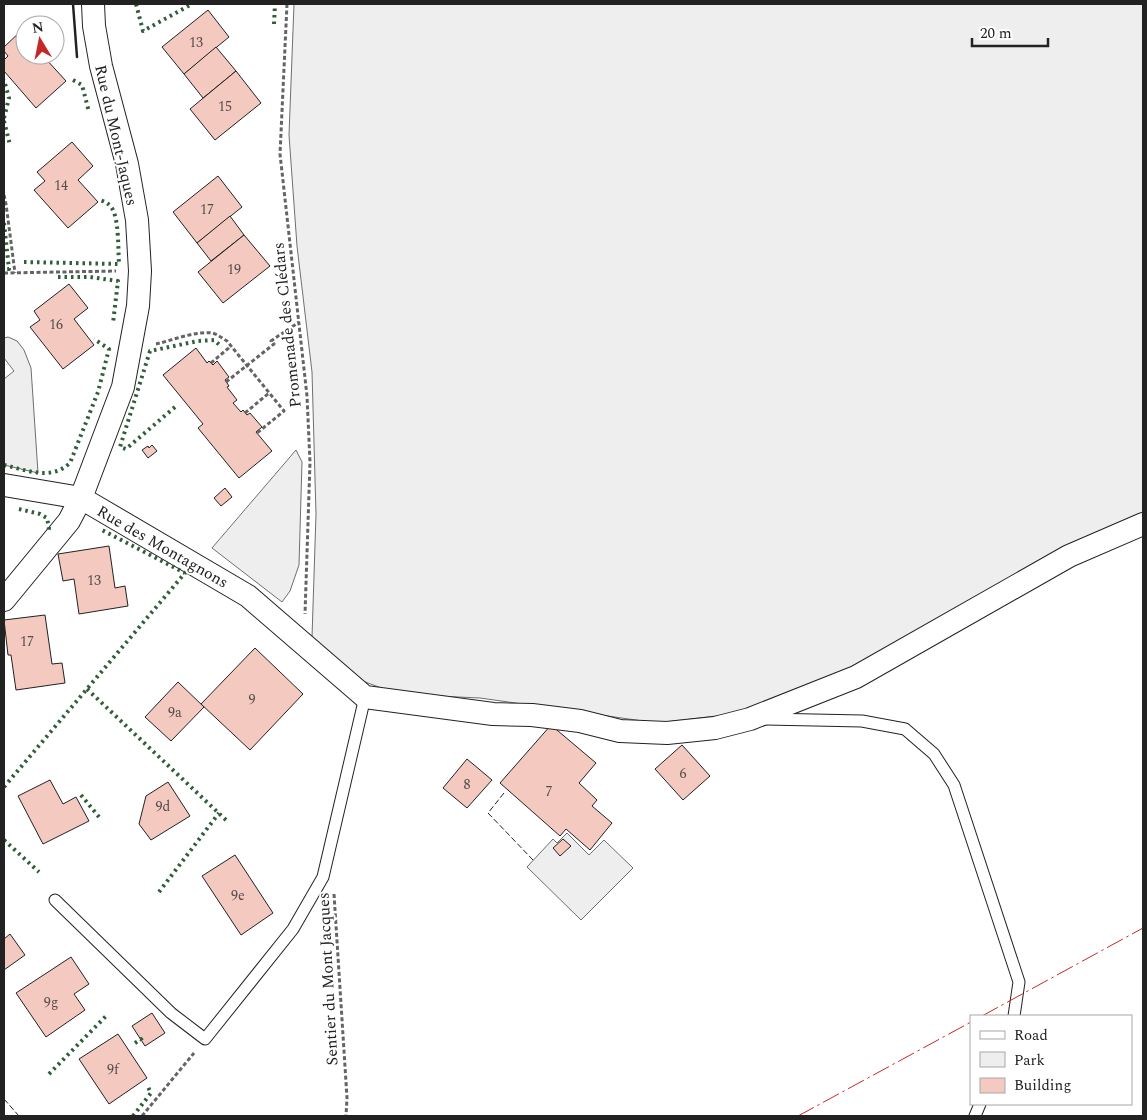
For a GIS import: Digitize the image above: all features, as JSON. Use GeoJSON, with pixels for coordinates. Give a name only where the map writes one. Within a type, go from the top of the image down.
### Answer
{"type":"FeatureCollection","features":[{"type":"Feature","properties":{"kind":"street","name":"Rue du Mont-Jaques"},"geometry":{"type":"LineString","coordinates":[[4,600],[69,521],[81,498],[123,387],[138,306],[140,271],[137,220],[127,164],[101,66],[94,26],[93,4]]}},
{"type":"Feature","properties":{"kind":"street","name":"Rue des Montagnons"},"geometry":{"type":"LineString","coordinates":[[4,485],[81,498],[248,596],[365,697]]}},
{"type":"Feature","properties":{"kind":"street"},"geometry":{"type":"LineString","coordinates":[[365,697],[493,714],[532,715],[580,721],[620,731],[668,734],[715,728],[750,718],[856,677],[1069,556],[1143,524]]}},
{"type":"Feature","properties":{"kind":"lane"},"geometry":{"type":"LineString","coordinates":[[55,900],[171,1013],[205,1039],[293,929],[323,877],[365,697]]}},
{"type":"Feature","properties":{"kind":"lane"},"geometry":{"type":"LineString","coordinates":[[750,718],[862,721],[905,729],[934,754],[954,786],[1019,982],[1014,1015]]}},
{"type":"Feature","properties":{"kind":"path","name":"Promenade des Clédars"},"geometry":{"type":"LineString","coordinates":[[287,4],[280,154],[307,396],[310,462],[304,644]]}},
{"type":"Feature","properties":{"kind":"path"},"geometry":{"type":"LineString","coordinates":[[4,195],[15,273]]}},
{"type":"Feature","properties":{"kind":"path"},"geometry":{"type":"LineString","coordinates":[[4,273],[140,271]]}},
{"type":"Feature","properties":{"kind":"path"},"geometry":{"type":"LineString","coordinates":[[226,382],[274,344],[271,341],[299,322]]}},
{"type":"Feature","properties":{"kind":"path"},"geometry":{"type":"LineString","coordinates":[[131,349],[197,334],[214,334],[227,341],[284,411],[257,434]]}},
{"type":"Feature","properties":{"kind":"path"},"geometry":{"type":"LineString","coordinates":[[211,363],[231,346]]}},
{"type":"Feature","properties":{"kind":"path"},"geometry":{"type":"LineString","coordinates":[[245,413],[269,393]]}},
{"type":"Feature","properties":{"kind":"path","name":"Sentier du Mont Jacques"},"geometry":{"type":"LineString","coordinates":[[334,889],[347,1098],[346,1116]]}},
{"type":"Feature","properties":{"kind":"path"},"geometry":{"type":"LineString","coordinates":[[142,1116],[205,1039]]}},
{"type":"Feature","properties":{"kind":"green space"},"geometry":{"type":"Polygon","coordinates":[[[294,4],[1143,4],[1143,520],[872,662],[733,714],[657,723],[480,698],[437,696],[384,689],[352,677],[312,637],[316,514],[312,372],[297,246],[289,135],[294,4]]]}},
{"type":"Feature","properties":{"kind":"green space"},"geometry":{"type":"Polygon","coordinates":[[[8,337],[17,341],[24,350],[31,368],[38,473],[4,465],[4,379],[14,371],[4,358],[4,338],[8,337]]]}},
{"type":"Feature","properties":{"kind":"green space"},"geometry":{"type":"Polygon","coordinates":[[[296,450],[302,462],[299,565],[290,591],[282,602],[212,548],[296,450]]]}},
{"type":"Feature","properties":{"kind":"green space"},"geometry":{"type":"Polygon","coordinates":[[[567,833],[589,855],[604,840],[633,868],[581,920],[527,867],[553,839],[557,843],[567,833]]]}},
{"type":"Feature","properties":{"kind":"building"},"geometry":{"type":"Polygon","coordinates":[[[208,10],[229,37],[184,74],[162,47],[208,10]]]}},
{"type":"Feature","properties":{"kind":"building"},"geometry":{"type":"Polygon","coordinates":[[[15,37],[15,65],[51,65],[66,81],[36,108],[4,71],[4,60],[8,56],[4,51],[4,47],[15,37]]]}},
{"type":"Feature","properties":{"kind":"building"},"geometry":{"type":"Polygon","coordinates":[[[216,47],[236,71],[203,98],[184,74],[216,47]]]}},
{"type":"Feature","properties":{"kind":"building"},"geometry":{"type":"Polygon","coordinates":[[[236,71],[261,103],[215,140],[190,109],[236,71]]]}},
{"type":"Feature","properties":{"kind":"building"},"geometry":{"type":"Polygon","coordinates":[[[72,142],[93,166],[78,180],[98,202],[68,228],[34,190],[45,181],[37,172],[72,142]]]}},
{"type":"Feature","properties":{"kind":"building"},"geometry":{"type":"Polygon","coordinates":[[[218,176],[242,207],[197,243],[173,212],[218,176]]]}},
{"type":"Feature","properties":{"kind":"building"},"geometry":{"type":"Polygon","coordinates":[[[230,216],[244,235],[211,261],[197,243],[230,216]]]}},
{"type":"Feature","properties":{"kind":"building"},"geometry":{"type":"Polygon","coordinates":[[[244,235],[270,266],[223,303],[198,272],[244,235]]]}},
{"type":"Feature","properties":{"kind":"building"},"geometry":{"type":"Polygon","coordinates":[[[69,284],[88,308],[74,319],[94,345],[63,369],[30,327],[40,320],[34,311],[69,284]]]}},
{"type":"Feature","properties":{"kind":"building"},"geometry":{"type":"Polygon","coordinates":[[[196,348],[207,363],[209,361],[213,365],[217,361],[229,377],[225,380],[229,386],[227,387],[237,400],[233,403],[241,412],[243,410],[247,415],[250,413],[262,427],[256,432],[272,451],[239,478],[198,428],[203,424],[163,375],[196,348]]]}},
{"type":"Feature","properties":{"kind":"building"},"geometry":{"type":"Polygon","coordinates":[[[152,445],[157,451],[148,458],[142,450],[152,445]]]}},
{"type":"Feature","properties":{"kind":"building"},"geometry":{"type":"Polygon","coordinates":[[[225,488],[232,497],[221,506],[214,498],[225,488]]]}},
{"type":"Feature","properties":{"kind":"building"},"geometry":{"type":"Polygon","coordinates":[[[109,546],[115,588],[125,586],[128,606],[79,614],[74,579],[63,581],[58,554],[109,546]]]}},
{"type":"Feature","properties":{"kind":"building"},"geometry":{"type":"Polygon","coordinates":[[[45,615],[52,664],[62,663],[65,683],[16,690],[11,655],[8,655],[4,620],[45,615]]]}},
{"type":"Feature","properties":{"kind":"building"},"geometry":{"type":"Polygon","coordinates":[[[255,648],[303,694],[250,750],[201,704],[255,648]]]}},
{"type":"Feature","properties":{"kind":"building"},"geometry":{"type":"Polygon","coordinates":[[[178,682],[204,707],[171,741],[145,717],[178,682]]]}},
{"type":"Feature","properties":{"kind":"building"},"geometry":{"type":"Polygon","coordinates":[[[551,725],[596,763],[579,783],[597,800],[592,806],[612,823],[590,850],[566,829],[560,836],[500,783],[551,725]]]}},
{"type":"Feature","properties":{"kind":"building"},"geometry":{"type":"Polygon","coordinates":[[[682,745],[710,776],[683,800],[655,769],[682,745]]]}},
{"type":"Feature","properties":{"kind":"building"},"geometry":{"type":"Polygon","coordinates":[[[467,759],[492,780],[467,808],[443,788],[467,759]]]}},
{"type":"Feature","properties":{"kind":"building"},"geometry":{"type":"Polygon","coordinates":[[[50,780],[63,804],[76,797],[89,821],[43,844],[18,796],[50,780]]]}},
{"type":"Feature","properties":{"kind":"building"},"geometry":{"type":"Polygon","coordinates":[[[168,782],[190,816],[151,840],[139,824],[146,796],[168,782]]]}},
{"type":"Feature","properties":{"kind":"building"},"geometry":{"type":"Polygon","coordinates":[[[563,839],[571,846],[560,856],[553,848],[563,839]]]}},
{"type":"Feature","properties":{"kind":"building"},"geometry":{"type":"Polygon","coordinates":[[[235,855],[273,913],[241,935],[202,876],[235,855]]]}},
{"type":"Feature","properties":{"kind":"building"},"geometry":{"type":"Polygon","coordinates":[[[10,934],[25,955],[4,970],[4,939],[10,934]]]}},
{"type":"Feature","properties":{"kind":"building"},"geometry":{"type":"Polygon","coordinates":[[[71,957],[89,984],[74,994],[85,1010],[46,1037],[16,993],[71,957]]]}},
{"type":"Feature","properties":{"kind":"building"},"geometry":{"type":"Polygon","coordinates":[[[152,1013],[165,1033],[145,1046],[132,1026],[152,1013]]]}},
{"type":"Feature","properties":{"kind":"building"},"geometry":{"type":"Polygon","coordinates":[[[118,1034],[147,1078],[109,1104],[79,1059],[118,1034]]]}},
{"type":"Feature","properties":{"kind":"hedge"},"geometry":{"type":"LineString","coordinates":[[136,4],[143,31],[192,4]]}},
{"type":"Feature","properties":{"kind":"hedge"},"geometry":{"type":"LineString","coordinates":[[274,24],[275,4]]}},
{"type":"Feature","properties":{"kind":"hedge"},"geometry":{"type":"LineString","coordinates":[[4,80],[9,98],[4,118]]}},
{"type":"Feature","properties":{"kind":"hedge"},"geometry":{"type":"LineString","coordinates":[[73,80],[82,85],[89,112]]}},
{"type":"Feature","properties":{"kind":"hedge"},"geometry":{"type":"LineString","coordinates":[[4,121],[10,145]]}},
{"type":"Feature","properties":{"kind":"hedge"},"geometry":{"type":"LineString","coordinates":[[24,262],[119,264],[115,215],[109,205],[100,200]]}},
{"type":"Feature","properties":{"kind":"hedge"},"geometry":{"type":"LineString","coordinates":[[4,223],[9,269],[4,269]]}},
{"type":"Feature","properties":{"kind":"hedge"},"geometry":{"type":"LineString","coordinates":[[58,277],[90,277],[118,281],[113,323]]}},
{"type":"Feature","properties":{"kind":"hedge"},"geometry":{"type":"LineString","coordinates":[[4,465],[38,473],[47,473],[55,472],[70,463],[98,392],[109,349],[94,339]]}},
{"type":"Feature","properties":{"kind":"hedge"},"geometry":{"type":"LineString","coordinates":[[175,407],[126,449],[120,447],[150,351],[198,341],[214,340],[222,347]]}},
{"type":"Feature","properties":{"kind":"hedge"},"geometry":{"type":"LineString","coordinates":[[19,509],[40,514],[47,518],[48,531]]}},
{"type":"Feature","properties":{"kind":"hedge"},"geometry":{"type":"LineString","coordinates":[[4,787],[185,573],[100,529]]}},
{"type":"Feature","properties":{"kind":"hedge"},"geometry":{"type":"LineString","coordinates":[[87,689],[227,821]]}},
{"type":"Feature","properties":{"kind":"hedge"},"geometry":{"type":"LineString","coordinates":[[81,795],[99,817]]}},
{"type":"Feature","properties":{"kind":"hedge"},"geometry":{"type":"LineString","coordinates":[[159,892],[219,813]]}},
{"type":"Feature","properties":{"kind":"hedge"},"geometry":{"type":"LineString","coordinates":[[4,840],[39,872]]}},
{"type":"Feature","properties":{"kind":"hedge"},"geometry":{"type":"LineString","coordinates":[[49,1074],[108,1014]]}},
{"type":"Feature","properties":{"kind":"hedge"},"geometry":{"type":"LineString","coordinates":[[135,1043],[141,1039],[143,1042]]}},
{"type":"Feature","properties":{"kind":"hedge"},"geometry":{"type":"LineString","coordinates":[[133,1116],[151,1093],[147,1085]]}},
{"type":"Feature","properties":{"kind":"fence"},"geometry":{"type":"LineString","coordinates":[[504,793],[488,813],[533,860]]}},
{"type":"Feature","properties":{"kind":"fence"},"geometry":{"type":"LineString","coordinates":[[4,1099],[19,1116]]}},
{"type":"Feature","properties":{"kind":"wall"},"geometry":{"type":"LineString","coordinates":[[73,4],[77,57]]}},
{"type":"Feature","properties":{"kind":"power"},"geometry":{"type":"LineString","coordinates":[[984,1015],[1143,928]]}},
{"type":"Feature","properties":{"kind":"power"},"geometry":{"type":"LineString","coordinates":[[798,1116],[970,1023]]}}]}
